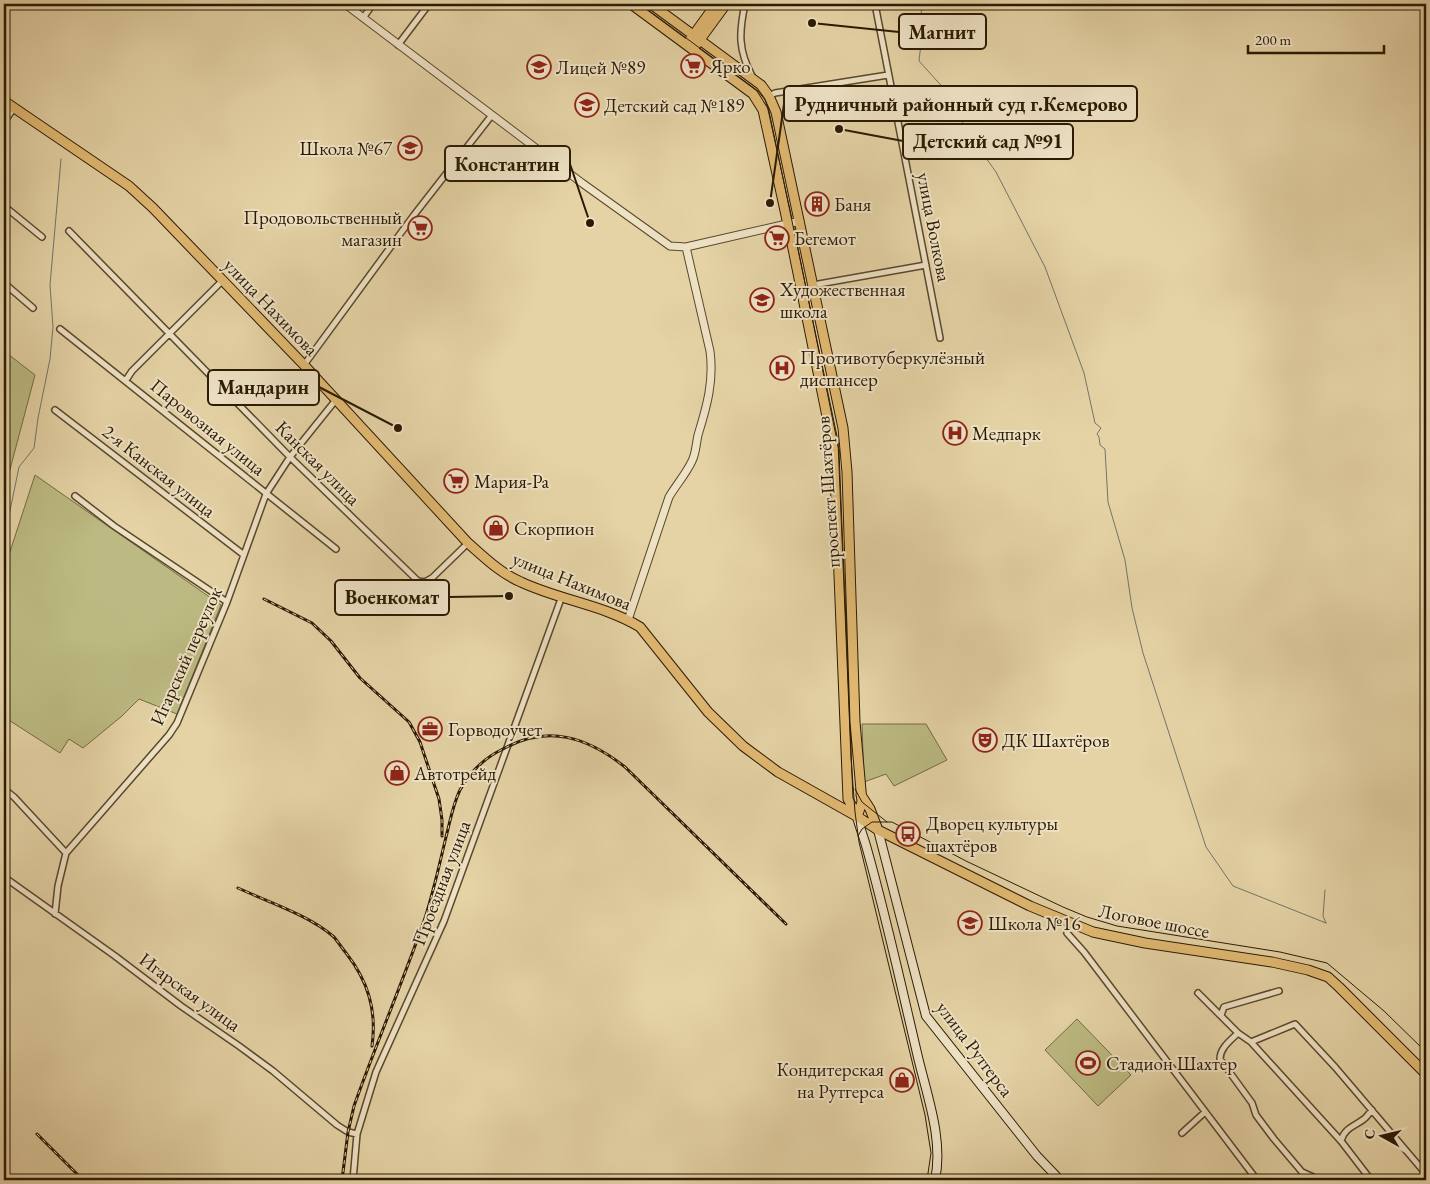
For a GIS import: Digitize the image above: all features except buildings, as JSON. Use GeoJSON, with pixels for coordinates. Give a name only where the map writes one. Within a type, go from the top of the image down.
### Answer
{"type":"FeatureCollection","features":[{"type":"Feature","properties":{"kind":"main road","name":"проспект Шахтёров"},"geometry":{"type":"LineString","coordinates":[[631,4],[753,94],[758,100],[766,124],[834,451],[848,799],[858,817]]}},
{"type":"Feature","properties":{"kind":"main road","name":"проспект Шахтёров"},"geometry":{"type":"LineString","coordinates":[[651,4],[761,85],[769,96],[776,112],[838,404],[845,449],[854,683],[861,795],[877,827]]}},
{"type":"Feature","properties":{"kind":"main road"},"geometry":{"type":"LineString","coordinates":[[690,47],[716,4]]}},
{"type":"Feature","properties":{"kind":"main road"},"geometry":{"type":"LineString","coordinates":[[696,38],[726,4]]}},
{"type":"Feature","properties":{"kind":"main road","name":"улица Нахимова"},"geometry":{"type":"LineString","coordinates":[[4,101],[130,186],[304,365],[335,401],[468,543],[497,568],[520,582],[628,620],[640,627],[708,712],[744,746],[778,772],[877,827]]}},
{"type":"Feature","properties":{"kind":"main road"},"geometry":{"type":"LineString","coordinates":[[858,817],[861,795]]}},
{"type":"Feature","properties":{"kind":"main road","name":"улица Рутгерса"},"geometry":{"type":"LineString","coordinates":[[858,817],[932,1118],[937,1142],[938,1167],[935,1180]]}},
{"type":"Feature","properties":{"kind":"main road","name":"улица Рутгерса"},"geometry":{"type":"LineString","coordinates":[[877,827],[923,1008],[931,1023],[1037,1156],[1060,1180]]}},
{"type":"Feature","properties":{"kind":"main road","name":"Логовое шоссе"},"geometry":{"type":"LineString","coordinates":[[877,827],[1062,915],[1094,926],[1128,935],[1272,958],[1321,969],[1330,973],[1340,982],[1426,1067]]}},
{"type":"Feature","properties":{"kind":"main road","name":"Логовое шоссе"},"geometry":{"type":"LineString","coordinates":[[877,827],[1030,906],[1093,932],[1145,943],[1272,962],[1320,974],[1339,987],[1426,1074]]}},
{"type":"Feature","properties":{"kind":"main road"},"geometry":{"type":"LineString","coordinates":[[908,1017],[923,1008]]}},
{"type":"Feature","properties":{"kind":"street"},"geometry":{"type":"LineString","coordinates":[[345,4],[582,183],[674,247],[686,247],[800,221]]}},
{"type":"Feature","properties":{"kind":"street"},"geometry":{"type":"LineString","coordinates":[[363,18],[373,4]]}},
{"type":"Feature","properties":{"kind":"street"},"geometry":{"type":"LineString","coordinates":[[398,45],[429,4]]}},
{"type":"Feature","properties":{"kind":"street"},"geometry":{"type":"LineString","coordinates":[[745,4],[740,32],[741,47],[744,60],[753,79]]}},
{"type":"Feature","properties":{"kind":"street","name":"улица Волкова"},"geometry":{"type":"LineString","coordinates":[[875,4],[940,338]]}},
{"type":"Feature","properties":{"kind":"street"},"geometry":{"type":"LineString","coordinates":[[769,96],[775,93],[888,74]]}},
{"type":"Feature","properties":{"kind":"street"},"geometry":{"type":"LineString","coordinates":[[4,122],[14,108]]}},
{"type":"Feature","properties":{"kind":"street"},"geometry":{"type":"LineString","coordinates":[[304,365],[414,215],[492,115]]}},
{"type":"Feature","properties":{"kind":"street"},"geometry":{"type":"LineString","coordinates":[[4,206],[42,237]]}},
{"type":"Feature","properties":{"kind":"street","name":"Канская улица"},"geometry":{"type":"LineString","coordinates":[[68,232],[290,457],[418,581],[425,582],[432,578],[468,543]]}},
{"type":"Feature","properties":{"kind":"street"},"geometry":{"type":"LineString","coordinates":[[628,620],[669,497],[693,459],[710,392],[712,369],[710,352],[686,247]]}},
{"type":"Feature","properties":{"kind":"street"},"geometry":{"type":"LineString","coordinates":[[813,284],[926,265]]}},
{"type":"Feature","properties":{"kind":"street"},"geometry":{"type":"LineString","coordinates":[[126,380],[132,371],[223,280]]}},
{"type":"Feature","properties":{"kind":"street"},"geometry":{"type":"LineString","coordinates":[[4,283],[33,308]]}},
{"type":"Feature","properties":{"kind":"street","name":"Паровозная улица"},"geometry":{"type":"LineString","coordinates":[[60,329],[336,549]]}},
{"type":"Feature","properties":{"kind":"street","name":"Игарский переулок"},"geometry":{"type":"LineString","coordinates":[[54,914],[66,853],[169,735],[177,723],[227,602],[266,494],[290,457],[335,401]]}},
{"type":"Feature","properties":{"kind":"street","name":"2-я Канская улица"},"geometry":{"type":"LineString","coordinates":[[55,410],[244,555]]}},
{"type":"Feature","properties":{"kind":"street"},"geometry":{"type":"LineString","coordinates":[[75,496],[114,526],[227,602]]}},
{"type":"Feature","properties":{"kind":"street","name":"Проездная улица"},"geometry":{"type":"LineString","coordinates":[[353,1180],[357,1134],[376,1072],[444,921],[562,596]]}},
{"type":"Feature","properties":{"kind":"street"},"geometry":{"type":"LineString","coordinates":[[4,789],[14,797],[66,853]]}},
{"type":"Feature","properties":{"kind":"street","name":"Игарская улица"},"geometry":{"type":"LineString","coordinates":[[4,878],[273,1071],[337,1125],[348,1132],[357,1134]]}},
{"type":"Feature","properties":{"kind":"street"},"geometry":{"type":"LineString","coordinates":[[1067,932],[1257,1180]]}},
{"type":"Feature","properties":{"kind":"street"},"geometry":{"type":"LineString","coordinates":[[1221,1015],[1224,1007],[1280,991]]}},
{"type":"Feature","properties":{"kind":"street"},"geometry":{"type":"LineString","coordinates":[[1198,993],[1238,1033],[1251,1042],[1341,1141],[1371,1180]]}},
{"type":"Feature","properties":{"kind":"street"},"geometry":{"type":"LineString","coordinates":[[1251,1042],[1295,1024],[1335,1066],[1426,1174]]}},
{"type":"Feature","properties":{"kind":"street"},"geometry":{"type":"LineString","coordinates":[[1238,1033],[1222,1049],[1220,1059],[1252,1103],[1256,1114],[1274,1139],[1302,1172],[1313,1177],[1315,1180]]}},
{"type":"Feature","properties":{"kind":"street"},"geometry":{"type":"LineString","coordinates":[[1341,1141],[1342,1135],[1364,1119],[1372,1110]]}},
{"type":"Feature","properties":{"kind":"street"},"geometry":{"type":"LineString","coordinates":[[1182,1133],[1205,1112]]}},
{"type":"Feature","properties":{"kind":"shaded area"},"geometry":{"type":"Polygon","coordinates":[[[4,351],[35,375],[4,492],[4,351]]]}},
{"type":"Feature","properties":{"kind":"shaded area"},"geometry":{"type":"Polygon","coordinates":[[[35,475],[221,605],[177,714],[139,699],[122,716],[83,748],[69,739],[60,753],[4,717],[4,570],[35,475]]]}},
{"type":"Feature","properties":{"kind":"shaded area"},"geometry":{"type":"Polygon","coordinates":[[[862,724],[926,724],[947,760],[894,786],[886,774],[864,782],[862,724]]]}},
{"type":"Feature","properties":{"kind":"shaded area","name":"Стадион Шахтер"},"geometry":{"type":"Polygon","coordinates":[[[1077,1019],[1131,1075],[1098,1106],[1045,1050],[1077,1019]]]}},
{"type":"Feature","properties":{"kind":"waterway"},"geometry":{"type":"LineString","coordinates":[[921,4],[922,35],[919,61],[947,92],[968,133],[996,172],[1045,267],[1084,373],[1095,423],[1101,428],[1097,434],[1100,445],[1105,449],[1108,502],[1125,560],[1132,608],[1143,653],[1206,847],[1233,886],[1326,923]]}},
{"type":"Feature","properties":{"kind":"waterway"},"geometry":{"type":"LineString","coordinates":[[4,540],[19,467],[34,448],[50,359],[53,327],[50,285],[61,159]]}},
{"type":"Feature","properties":{"kind":"waterway"},"geometry":{"type":"LineString","coordinates":[[1325,890],[1323,916],[1326,923]]}},
{"type":"Feature","properties":{"kind":"tram line"},"geometry":{"type":"LineString","coordinates":[[640,4],[758,91],[765,100],[769,111],[838,441],[851,758],[855,812],[859,842],[925,1115],[931,1153],[927,1180]]}},
{"type":"Feature","properties":{"kind":"tram line"},"geometry":{"type":"LineString","coordinates":[[855,789],[862,802],[887,822]]}},
{"type":"Feature","properties":{"kind":"tram line"},"geometry":{"type":"LineString","coordinates":[[858,836],[862,829],[872,822],[892,822],[966,861],[1087,917],[1117,926],[1280,952],[1327,963],[1384,1011],[1426,1052]]}},
{"type":"Feature","properties":{"kind":"railway"},"geometry":{"type":"LineString","coordinates":[[264,599],[312,623],[331,641],[360,678],[409,722],[420,742],[439,799],[442,836]]}},
{"type":"Feature","properties":{"kind":"railway"},"geometry":{"type":"LineString","coordinates":[[342,1180],[348,1132],[354,1106],[424,921],[455,801],[473,771],[496,753],[520,741],[551,736],[567,737],[596,748],[625,767],[786,924]]}},
{"type":"Feature","properties":{"kind":"railway"},"geometry":{"type":"LineString","coordinates":[[238,888],[313,922],[334,937],[360,974],[369,996],[373,1020],[372,1046]]}},
{"type":"Feature","properties":{"kind":"railway"},"geometry":{"type":"LineString","coordinates":[[37,1134],[83,1180]]}},
{"type":"Feature","properties":{"kind":"place","name":"Магнит"},"geometry":{"type":"Point","coordinates":[812,23]}},
{"type":"Feature","properties":{"kind":"place","name":"Ярко"},"geometry":{"type":"Point","coordinates":[693,66]}},
{"type":"Feature","properties":{"kind":"place","name":"Лицей №89"},"geometry":{"type":"Point","coordinates":[539,67]}},
{"type":"Feature","properties":{"kind":"place","name":"Детский сад №189"},"geometry":{"type":"Point","coordinates":[587,105]}},
{"type":"Feature","properties":{"kind":"place","name":"Детский сад №91"},"geometry":{"type":"Point","coordinates":[839,129]}},
{"type":"Feature","properties":{"kind":"place","name":"Школа №67"},"geometry":{"type":"Point","coordinates":[410,148]}},
{"type":"Feature","properties":{"kind":"place","name":"Рудничный районный суд г.Кемерово"},"geometry":{"type":"Point","coordinates":[770,203]}},
{"type":"Feature","properties":{"kind":"place","name":"Баня"},"geometry":{"type":"Point","coordinates":[817,204]}},
{"type":"Feature","properties":{"kind":"place","name":"Константин"},"geometry":{"type":"Point","coordinates":[590,223]}},
{"type":"Feature","properties":{"kind":"place","name":"Продовольственный магазин"},"geometry":{"type":"Point","coordinates":[420,228]}},
{"type":"Feature","properties":{"kind":"place","name":"Бегемот"},"geometry":{"type":"Point","coordinates":[777,238]}},
{"type":"Feature","properties":{"kind":"place","name":"Художественная школа"},"geometry":{"type":"Point","coordinates":[762,300]}},
{"type":"Feature","properties":{"kind":"place","name":"Противотуберкулёзный диспансер"},"geometry":{"type":"Point","coordinates":[782,368]}},
{"type":"Feature","properties":{"kind":"place","name":"Мандарин"},"geometry":{"type":"Point","coordinates":[398,428]}},
{"type":"Feature","properties":{"kind":"place","name":"Медпарк"},"geometry":{"type":"Point","coordinates":[955,433]}},
{"type":"Feature","properties":{"kind":"place","name":"Мария-Ра"},"geometry":{"type":"Point","coordinates":[456,481]}},
{"type":"Feature","properties":{"kind":"place","name":"Скорпион"},"geometry":{"type":"Point","coordinates":[496,528]}},
{"type":"Feature","properties":{"kind":"place","name":"Военкомат"},"geometry":{"type":"Point","coordinates":[509,596]}},
{"type":"Feature","properties":{"kind":"place","name":"Горводоучет"},"geometry":{"type":"Point","coordinates":[430,729]}},
{"type":"Feature","properties":{"kind":"place","name":"ДК Шахтёров"},"geometry":{"type":"Point","coordinates":[985,740]}},
{"type":"Feature","properties":{"kind":"place","name":"Автотрейд"},"geometry":{"type":"Point","coordinates":[397,773]}},
{"type":"Feature","properties":{"kind":"place","name":"Дворец культуры шахтёров"},"geometry":{"type":"Point","coordinates":[908,834]}},
{"type":"Feature","properties":{"kind":"place","name":"Школа №16"},"geometry":{"type":"Point","coordinates":[970,923]}},
{"type":"Feature","properties":{"kind":"place","name":"Стадион Шахтер"},"geometry":{"type":"Point","coordinates":[1088,1063]}},
{"type":"Feature","properties":{"kind":"place","name":"Кондитерская на Рутгерса"},"geometry":{"type":"Point","coordinates":[902,1080]}}]}
